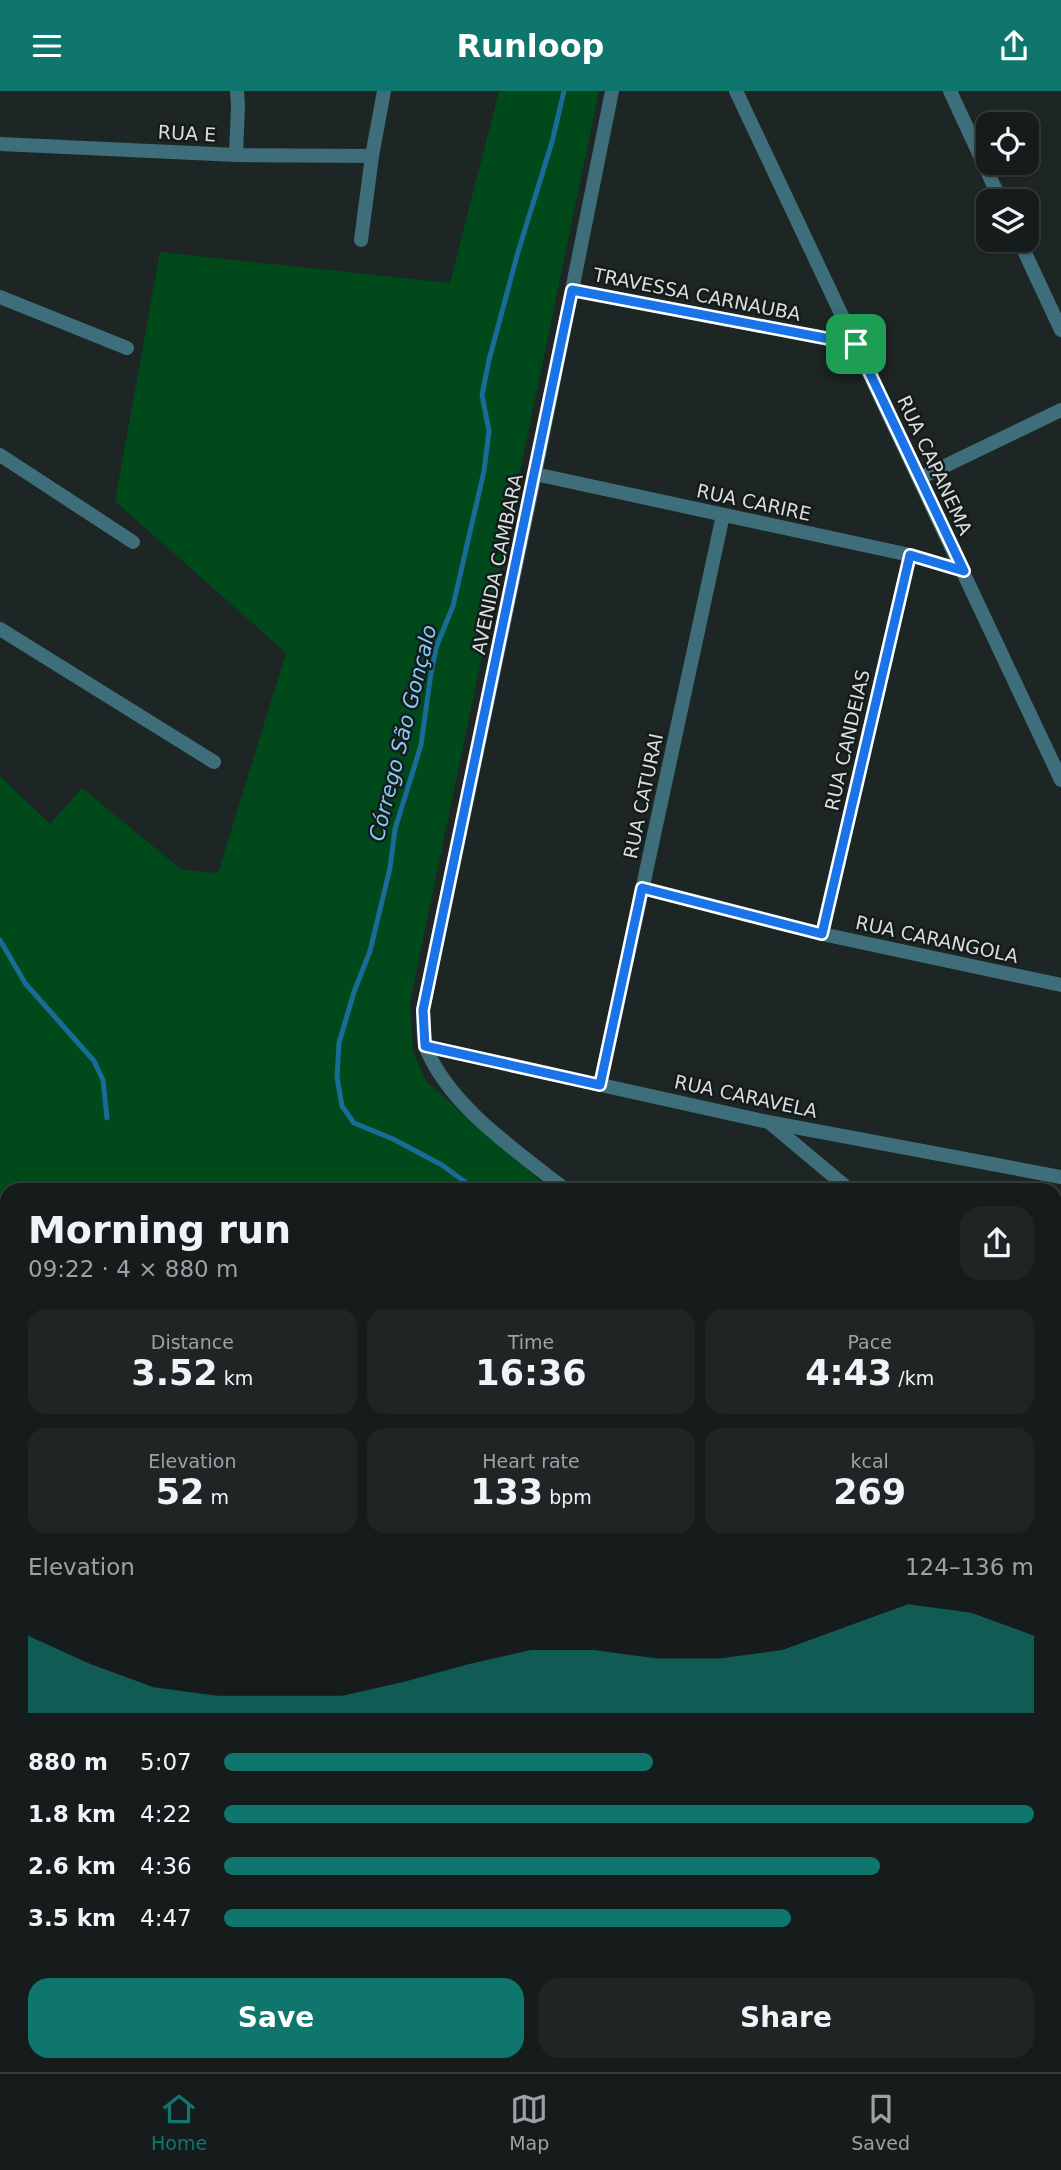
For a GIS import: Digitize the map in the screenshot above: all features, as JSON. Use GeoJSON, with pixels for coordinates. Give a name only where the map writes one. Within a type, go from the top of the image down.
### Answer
{"type":"FeatureCollection","features":[{"type":"Feature","properties":{"kind":"street"},"geometry":{"type":"LineString","coordinates":[[236,155],[237,91]]}},
{"type":"Feature","properties":{"kind":"street"},"geometry":{"type":"LineString","coordinates":[[361,240],[384,91]]}},
{"type":"Feature","properties":{"kind":"street","name":"AVENIDA CAMBARA"},"geometry":{"type":"LineString","coordinates":[[425,1046],[423,1010],[536,474],[612,91]]}},
{"type":"Feature","properties":{"kind":"street","name":"RUA CAPANEMA"},"geometry":{"type":"LineString","coordinates":[[736,91],[1061,780]]}},
{"type":"Feature","properties":{"kind":"street"},"geometry":{"type":"LineString","coordinates":[[950,91],[995,189]]}},
{"type":"Feature","properties":{"kind":"street","name":"RUA E"},"geometry":{"type":"LineString","coordinates":[[0,144],[236,155],[372,156]]}},
{"type":"Feature","properties":{"kind":"street"},"geometry":{"type":"LineString","coordinates":[[1025,252],[1061,331]]}},
{"type":"Feature","properties":{"kind":"street","name":"TRAVESSA CARNAUBA"},"geometry":{"type":"LineString","coordinates":[[572,290],[856,344]]}},
{"type":"Feature","properties":{"kind":"street"},"geometry":{"type":"LineString","coordinates":[[0,297],[127,348]]}},
{"type":"Feature","properties":{"kind":"street"},"geometry":{"type":"LineString","coordinates":[[919,478],[1061,410]]}},
{"type":"Feature","properties":{"kind":"street"},"geometry":{"type":"LineString","coordinates":[[0,455],[134,542]]}},
{"type":"Feature","properties":{"kind":"street","name":"RUA CARIRE"},"geometry":{"type":"LineString","coordinates":[[536,474],[910,555],[964,571]]}},
{"type":"Feature","properties":{"kind":"street","name":"RUA CATURAI"},"geometry":{"type":"LineString","coordinates":[[600,1085],[723,515]]}},
{"type":"Feature","properties":{"kind":"street","name":"RUA CANDEIAS"},"geometry":{"type":"LineString","coordinates":[[822,934],[910,555]]}},
{"type":"Feature","properties":{"kind":"street"},"geometry":{"type":"LineString","coordinates":[[0,629],[214,762]]}},
{"type":"Feature","properties":{"kind":"street","name":"RUA CARANGOLA"},"geometry":{"type":"LineString","coordinates":[[642,888],[822,934],[1061,985]]}},
{"type":"Feature","properties":{"kind":"street"},"geometry":{"type":"LineString","coordinates":[[425,1046],[447,1083],[473,1115],[557,1183]]}},
{"type":"Feature","properties":{"kind":"street","name":"RUA CARAVELA"},"geometry":{"type":"LineString","coordinates":[[425,1046],[768,1122],[1061,1177]]}},
{"type":"Feature","properties":{"kind":"street"},"geometry":{"type":"LineString","coordinates":[[768,1122],[842,1183]]}},
{"type":"Feature","properties":{"kind":"green space"},"geometry":{"type":"Polygon","coordinates":[[[499,91],[599,91],[410,1002],[413,1051],[426,1081],[543,1183],[0,1183],[0,776],[50,824],[82,788],[182,870],[218,873],[286,653],[115,501],[160,252],[450,283],[499,91]]]}},
{"type":"Feature","properties":{"kind":"waterway","name":"Córrego São Gonçalo"},"geometry":{"type":"LineString","coordinates":[[466,1183],[442,1165],[393,1139],[354,1123],[342,1106],[337,1077],[339,1043],[370,951],[390,868],[395,829],[421,745],[437,645],[453,606],[484,471],[489,431],[482,395],[489,360],[518,252],[552,142],[564,91]]}},
{"type":"Feature","properties":{"kind":"waterway"},"geometry":{"type":"LineString","coordinates":[[0,940],[25,983],[94,1061],[103,1080],[107,1118]]}},
{"type":"Feature","properties":{"kind":"route"},"geometry":{"type":"LineString","coordinates":[[572,290],[856,344],[964,571],[910,555],[822,934],[642,888],[600,1085],[425,1046],[423,1010],[572,290]]}}]}
